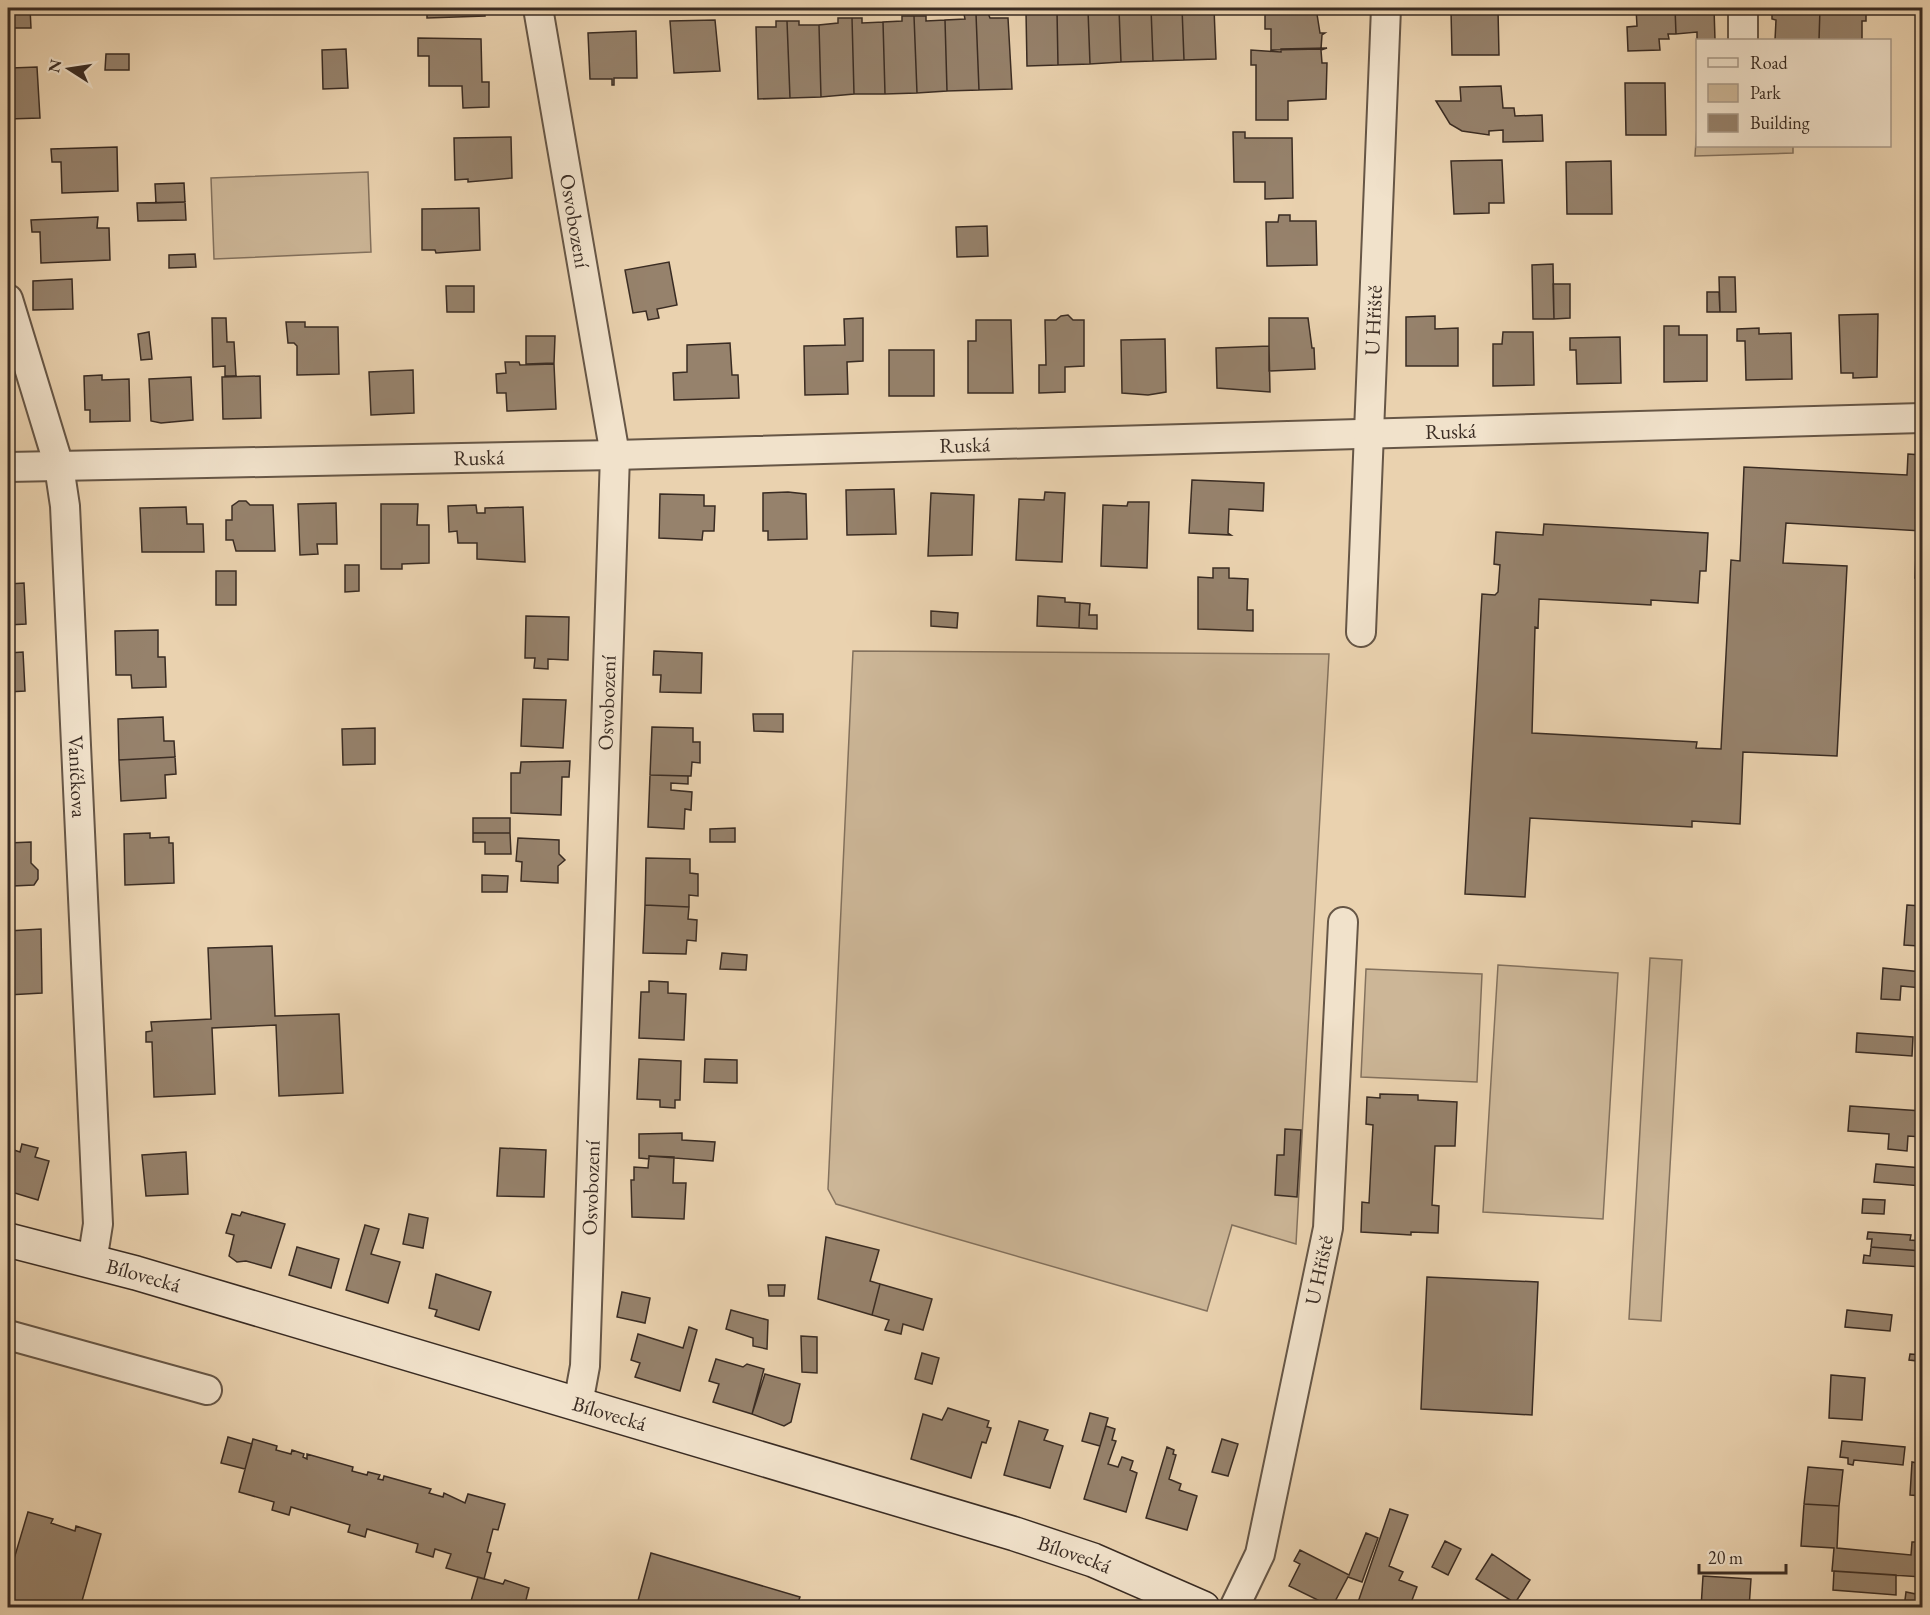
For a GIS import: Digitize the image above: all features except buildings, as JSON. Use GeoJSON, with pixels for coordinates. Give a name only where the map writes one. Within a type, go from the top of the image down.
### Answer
{"type":"FeatureCollection","features":[{"type":"Feature","properties":{"kind":"main road","name":"Bílovecká"},"geometry":{"type":"LineString","coordinates":[[8,1240],[92,1262],[578,1404],[1058,1548],[1125,1572],[1203,1608]]}},
{"type":"Feature","properties":{"kind":"street","name":"Osvobození"},"geometry":{"type":"LineString","coordinates":[[538,8],[615,455],[585,1366],[578,1404]]}},
{"type":"Feature","properties":{"kind":"street","name":"U Hřiště"},"geometry":{"type":"LineString","coordinates":[[1361,632],[1386,8]]}},
{"type":"Feature","properties":{"kind":"street"},"geometry":{"type":"LineString","coordinates":[[1743,8],[1743,39]]}},
{"type":"Feature","properties":{"kind":"street","name":"Vaníčkova"},"geometry":{"type":"LineString","coordinates":[[8,299],[59,466],[65,506],[98,1224],[92,1262]]}},
{"type":"Feature","properties":{"kind":"street","name":"Ruská"},"geometry":{"type":"LineString","coordinates":[[8,467],[615,455],[1923,418]]}},
{"type":"Feature","properties":{"kind":"street","name":"U Hřiště"},"geometry":{"type":"LineString","coordinates":[[1234,1608],[1260,1554],[1328,1228],[1343,922]]}},
{"type":"Feature","properties":{"kind":"street"},"geometry":{"type":"LineString","coordinates":[[8,1335],[207,1390]]}},
{"type":"Feature","properties":{"kind":"green space"},"geometry":{"type":"Polygon","coordinates":[[[1696,141],[1696,147],[1793,147],[1793,153],[1695,156],[1696,141]]]}},
{"type":"Feature","properties":{"kind":"green space"},"geometry":{"type":"Polygon","coordinates":[[[368,172],[371,252],[214,259],[211,178],[368,172]]]}},
{"type":"Feature","properties":{"kind":"green space"},"geometry":{"type":"Polygon","coordinates":[[[853,651],[1329,654],[1296,1244],[1232,1225],[1207,1311],[836,1204],[828,1189],[853,651]]]}},
{"type":"Feature","properties":{"kind":"green space"},"geometry":{"type":"Polygon","coordinates":[[[1650,958],[1682,960],[1661,1321],[1629,1319],[1650,958]]]}},
{"type":"Feature","properties":{"kind":"green space"},"geometry":{"type":"Polygon","coordinates":[[[1498,965],[1618,973],[1603,1219],[1483,1212],[1498,965]]]}},
{"type":"Feature","properties":{"kind":"green space"},"geometry":{"type":"Polygon","coordinates":[[[1366,969],[1482,974],[1477,1082],[1361,1077],[1366,969]]]}}]}
